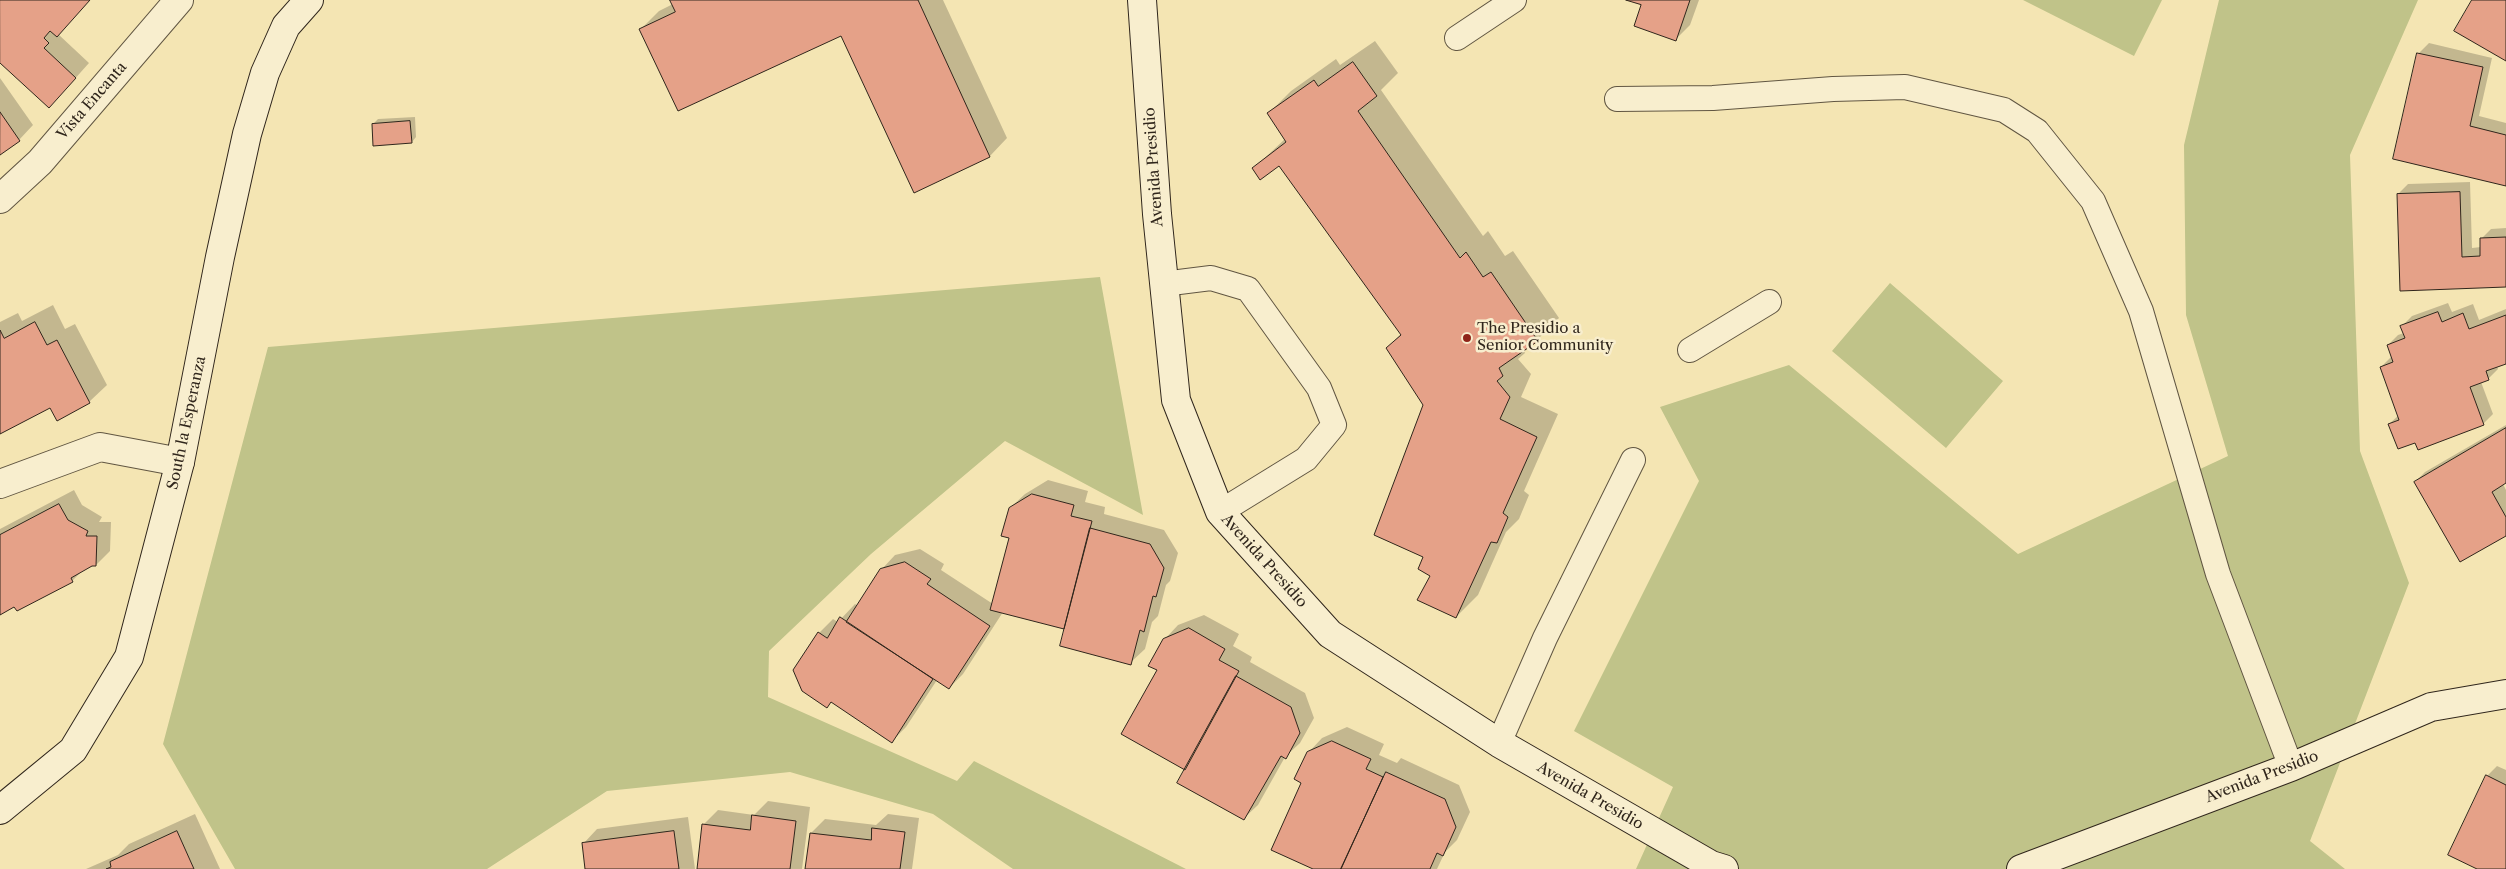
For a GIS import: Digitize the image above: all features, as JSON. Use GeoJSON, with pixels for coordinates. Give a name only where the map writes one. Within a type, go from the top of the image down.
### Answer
{"type":"FeatureCollection","features":[{"type":"Feature","properties":{"kind":"street","name":"Vista Encanta"},"geometry":{"type":"LineString","coordinates":[[0,199],[40,162],[179,0]]}},
{"type":"Feature","properties":{"kind":"street","name":"South la Esperanza"},"geometry":{"type":"LineString","coordinates":[[0,810],[72,750],[129,657],[180,462],[220,257],[247,134],[265,73],[286,26],[309,0]]}},
{"type":"Feature","properties":{"kind":"street","name":"Avenida Presidio"},"geometry":{"type":"LineString","coordinates":[[1142,0],[1163,284],[1176,400],[1220,512],[1330,634],[1499,743],[1711,865],[1724,869]]}},
{"type":"Feature","properties":{"kind":"street"},"geometry":{"type":"LineString","coordinates":[[0,484],[100,447],[180,462]]}},
{"type":"Feature","properties":{"kind":"street","name":"Avenida Presidio"},"geometry":{"type":"LineString","coordinates":[[2021,869],[2291,767],[2431,707],[2506,694]]}},
{"type":"Feature","properties":{"kind":"lane"},"geometry":{"type":"LineString","coordinates":[[1457,38],[1514,0]]}},
{"type":"Feature","properties":{"kind":"lane"},"geometry":{"type":"LineString","coordinates":[[1616,99],[1713,98],[1834,89],[1905,87],[2004,110],[2037,131],[2093,201],[2141,311],[2218,574],[2291,767]]}},
{"type":"Feature","properties":{"kind":"lane"},"geometry":{"type":"LineString","coordinates":[[1163,284],[1211,278],[1248,289],[1319,388],[1334,424],[1306,459],[1220,512]]}},
{"type":"Feature","properties":{"kind":"lane"},"geometry":{"type":"LineString","coordinates":[[1690,350],[1769,302]]}},
{"type":"Feature","properties":{"kind":"lane"},"geometry":{"type":"LineString","coordinates":[[1499,743],[1545,638],[1633,460]]}},
{"type":"Feature","properties":{"kind":"green space"},"geometry":{"type":"Polygon","coordinates":[[[2023,0],[2162,0],[2134,56],[2023,0]]]}},
{"type":"Feature","properties":{"kind":"green space"},"geometry":{"type":"Polygon","coordinates":[[[2219,0],[2418,0],[2350,155],[2360,451],[2409,583],[2310,841],[2345,869],[1636,869],[1673,787],[1574,731],[1699,481],[1660,407],[1789,365],[2018,554],[2228,456],[2186,315],[2184,145],[2219,0]]]}},
{"type":"Feature","properties":{"kind":"green space"},"geometry":{"type":"Polygon","coordinates":[[[1100,277],[1143,515],[1005,441],[871,554],[769,651],[768,697],[957,781],[974,761],[1186,869],[1013,869],[933,814],[790,772],[607,791],[487,869],[235,869],[163,744],[268,347],[1100,277]]]}},
{"type":"Feature","properties":{"kind":"green space"},"geometry":{"type":"Polygon","coordinates":[[[1890,283],[2003,381],[1946,448],[1832,351],[1890,283]]]}},
{"type":"Feature","properties":{"kind":"building"},"geometry":{"type":"Polygon","coordinates":[[[0,0],[90,0],[57,37],[50,31],[44,38],[49,43],[44,48],[76,78],[49,108],[0,63],[0,0]]]}},
{"type":"Feature","properties":{"kind":"building"},"geometry":{"type":"Polygon","coordinates":[[[670,0],[918,0],[990,157],[914,193],[841,36],[678,111],[639,29],[675,12],[670,0]]]}},
{"type":"Feature","properties":{"kind":"building"},"geometry":{"type":"Polygon","coordinates":[[[1626,0],[1690,0],[1676,41],[1634,26],[1641,5],[1626,0]]]}},
{"type":"Feature","properties":{"kind":"building"},"geometry":{"type":"Polygon","coordinates":[[[2472,0],[2506,0],[2506,61],[2454,31],[2472,0]]]}},
{"type":"Feature","properties":{"kind":"building"},"geometry":{"type":"Polygon","coordinates":[[[2417,53],[2483,67],[2470,126],[2506,135],[2506,186],[2393,159],[2417,53]]]}},
{"type":"Feature","properties":{"kind":"building","name":"The Presidio a Senior Community"},"geometry":{"type":"Polygon","coordinates":[[[1353,62],[1377,96],[1358,111],[1460,258],[1466,252],[1483,277],[1491,272],[1538,341],[1499,368],[1503,376],[1497,381],[1510,397],[1500,419],[1537,437],[1503,513],[1508,517],[1497,543],[1491,542],[1456,618],[1417,600],[1430,576],[1418,569],[1423,557],[1374,535],[1423,405],[1386,348],[1401,335],[1279,166],[1260,180],[1252,168],[1286,142],[1267,113],[1314,80],[1318,86],[1353,62]]]}},
{"type":"Feature","properties":{"kind":"building"},"geometry":{"type":"Polygon","coordinates":[[[0,112],[20,141],[0,155],[0,112]]]}},
{"type":"Feature","properties":{"kind":"building"},"geometry":{"type":"Polygon","coordinates":[[[410,121],[412,143],[373,146],[372,124],[410,121]]]}},
{"type":"Feature","properties":{"kind":"building"},"geometry":{"type":"Polygon","coordinates":[[[2460,192],[2462,257],[2480,256],[2480,238],[2506,237],[2506,287],[2400,291],[2397,194],[2460,192]]]}},
{"type":"Feature","properties":{"kind":"building"},"geometry":{"type":"Polygon","coordinates":[[[2438,312],[2442,322],[2463,313],[2469,329],[2506,315],[2506,364],[2486,371],[2489,380],[2470,387],[2484,425],[2418,450],[2415,443],[2398,449],[2388,424],[2399,420],[2380,367],[2393,362],[2387,345],[2405,338],[2400,326],[2438,312]]]}},
{"type":"Feature","properties":{"kind":"building"},"geometry":{"type":"Polygon","coordinates":[[[35,322],[47,345],[57,340],[90,403],[57,421],[50,408],[0,434],[0,330],[4,338],[35,322]]]}},
{"type":"Feature","properties":{"kind":"building"},"geometry":{"type":"Polygon","coordinates":[[[2506,428],[2506,483],[2492,492],[2506,517],[2506,536],[2460,562],[2414,482],[2506,428]]]}},
{"type":"Feature","properties":{"kind":"building"},"geometry":{"type":"Polygon","coordinates":[[[1032,494],[1074,505],[1071,516],[1092,521],[1064,629],[990,610],[1009,538],[1001,536],[1009,508],[1032,494]]]}},
{"type":"Feature","properties":{"kind":"building"},"geometry":{"type":"Polygon","coordinates":[[[59,504],[68,520],[88,531],[86,536],[97,536],[96,566],[92,566],[71,578],[73,582],[17,611],[14,607],[0,615],[0,535],[59,504]]]}},
{"type":"Feature","properties":{"kind":"building"},"geometry":{"type":"Polygon","coordinates":[[[1090,528],[1150,544],[1164,568],[1156,597],[1153,596],[1144,632],[1140,630],[1131,665],[1060,646],[1090,528]]]}},
{"type":"Feature","properties":{"kind":"building"},"geometry":{"type":"Polygon","coordinates":[[[905,562],[931,579],[927,584],[990,626],[949,689],[846,622],[880,569],[905,562]]]}},
{"type":"Feature","properties":{"kind":"building"},"geometry":{"type":"Polygon","coordinates":[[[840,617],[933,679],[892,743],[831,702],[827,708],[802,691],[793,670],[818,632],[827,638],[840,617]]]}},
{"type":"Feature","properties":{"kind":"building"},"geometry":{"type":"Polygon","coordinates":[[[1189,628],[1225,649],[1219,660],[1239,671],[1185,770],[1121,734],[1157,670],[1148,666],[1163,639],[1189,628]]]}},
{"type":"Feature","properties":{"kind":"building"},"geometry":{"type":"Polygon","coordinates":[[[1236,676],[1291,707],[1300,733],[1286,759],[1281,756],[1244,820],[1177,783],[1236,676]]]}},
{"type":"Feature","properties":{"kind":"building"},"geometry":{"type":"Polygon","coordinates":[[[1332,741],[1371,759],[1366,769],[1383,777],[1341,869],[1313,869],[1271,850],[1301,783],[1294,779],[1307,752],[1332,741]]]}},
{"type":"Feature","properties":{"kind":"building"},"geometry":{"type":"Polygon","coordinates":[[[1386,772],[1445,799],[1456,827],[1443,856],[1437,853],[1430,869],[1341,869],[1386,772]]]}},
{"type":"Feature","properties":{"kind":"building"},"geometry":{"type":"Polygon","coordinates":[[[2486,775],[2506,785],[2506,869],[2477,869],[2448,855],[2486,775]]]}},
{"type":"Feature","properties":{"kind":"building"},"geometry":{"type":"Polygon","coordinates":[[[752,815],[796,821],[790,869],[697,869],[702,824],[750,830],[752,815]]]}},
{"type":"Feature","properties":{"kind":"building"},"geometry":{"type":"Polygon","coordinates":[[[872,828],[905,832],[900,869],[805,869],[810,833],[871,840],[872,828]]]}},
{"type":"Feature","properties":{"kind":"building"},"geometry":{"type":"Polygon","coordinates":[[[177,831],[194,869],[106,869],[111,867],[110,862],[177,831]]]}},
{"type":"Feature","properties":{"kind":"building"},"geometry":{"type":"Polygon","coordinates":[[[674,831],[679,869],[585,869],[582,843],[674,831]]]}},
{"type":"Feature","properties":{"kind":"place","name":"The Presidio a Senior Community"},"geometry":{"type":"Point","coordinates":[1467,338]}}]}
